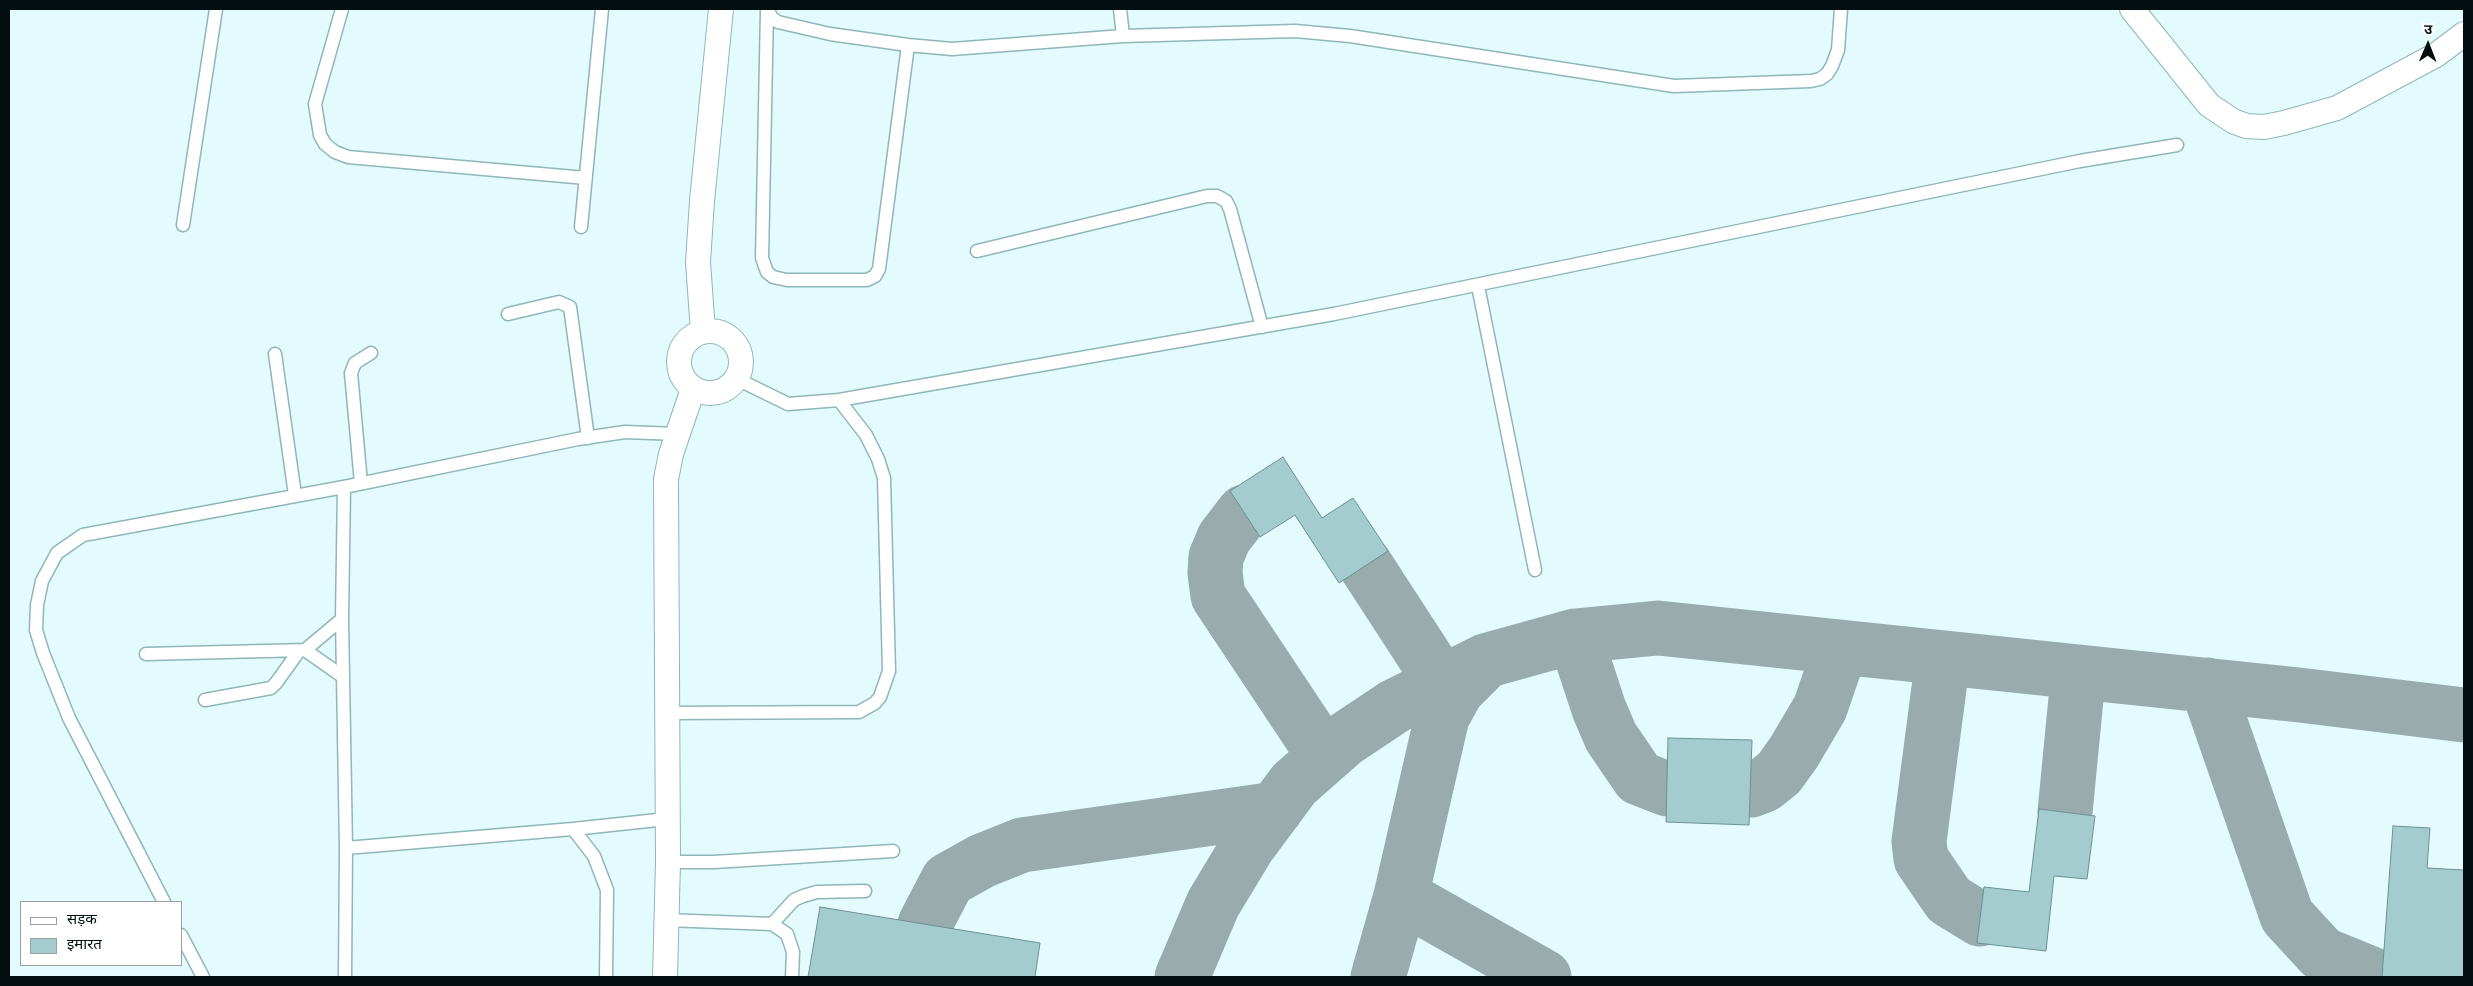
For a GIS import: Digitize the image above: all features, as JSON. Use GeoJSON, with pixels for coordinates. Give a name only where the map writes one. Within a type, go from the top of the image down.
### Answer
{"type":"FeatureCollection","features":[{"type":"Feature","properties":{"kind":"street"},"geometry":{"type":"LineString","coordinates":[[704,332],[698,262],[721,9]]}},
{"type":"Feature","properties":{"kind":"street"},"geometry":{"type":"LineString","coordinates":[[2132,9],[2209,105],[2233,121],[2246,126],[2264,127],[2337,108],[2436,54],[2464,34]]}},
{"type":"Feature","properties":{"kind":"street"},"geometry":{"type":"LineString","coordinates":[[704,332],[716,332],[727,336],[736,344],[741,356],[741,368],[737,379],[728,388],[717,393],[705,393],[693,389],[684,380],[680,369],[679,357],[684,346],[692,336],[704,332]]}},
{"type":"Feature","properties":{"kind":"street"},"geometry":{"type":"LineString","coordinates":[[665,977],[668,862],[666,479],[670,454],[693,389]]}},
{"type":"Feature","properties":{"kind":"lane"},"geometry":{"type":"LineString","coordinates":[[184,225],[216,9]]}},
{"type":"Feature","properties":{"kind":"lane"},"geometry":{"type":"LineString","coordinates":[[342,9],[316,104],[320,134],[325,144],[335,152],[348,157],[586,178]]}},
{"type":"Feature","properties":{"kind":"lane"},"geometry":{"type":"LineString","coordinates":[[581,227],[602,9]]}},
{"type":"Feature","properties":{"kind":"lane"},"geometry":{"type":"LineString","coordinates":[[767,9],[772,18],[778,22],[830,34],[952,49],[1123,36],[1296,30],[1350,36],[1674,86],[1811,82],[1827,74],[1832,66],[1838,50],[1841,9]]}},
{"type":"Feature","properties":{"kind":"lane"},"geometry":{"type":"LineString","coordinates":[[767,9],[762,258],[766,272],[773,277],[786,280],[867,280],[875,276],[879,269],[908,45]]}},
{"type":"Feature","properties":{"kind":"lane"},"geometry":{"type":"LineString","coordinates":[[1120,9],[1123,36]]}},
{"type":"Feature","properties":{"kind":"lane"},"geometry":{"type":"LineString","coordinates":[[737,379],[788,404],[839,400],[1262,327],[1478,286],[2080,161],[2177,145]]}},
{"type":"Feature","properties":{"kind":"lane"},"geometry":{"type":"LineString","coordinates":[[977,251],[1207,196],[1217,196],[1226,201],[1230,209],[1262,327]]}},
{"type":"Feature","properties":{"kind":"lane"},"geometry":{"type":"LineString","coordinates":[[1478,286],[1536,570]]}},
{"type":"Feature","properties":{"kind":"lane"},"geometry":{"type":"LineString","coordinates":[[508,314],[559,302],[570,307],[588,438]]}},
{"type":"Feature","properties":{"kind":"lane"},"geometry":{"type":"LineString","coordinates":[[361,483],[351,374],[356,363],[371,353]]}},
{"type":"Feature","properties":{"kind":"lane"},"geometry":{"type":"LineString","coordinates":[[276,354],[295,495]]}},
{"type":"Feature","properties":{"kind":"lane"},"geometry":{"type":"LineString","coordinates":[[667,713],[859,712],[875,704],[880,697],[889,671],[884,478],[878,459],[866,434],[839,400]]}},
{"type":"Feature","properties":{"kind":"lane"},"geometry":{"type":"LineString","coordinates":[[163,901],[69,718],[43,653],[36,630],[37,605],[42,581],[57,553],[83,535],[344,487],[588,438],[625,432],[678,434]]}},
{"type":"Feature","properties":{"kind":"lane"},"geometry":{"type":"LineString","coordinates":[[344,487],[342,676],[346,848],[345,977]]}},
{"type":"Feature","properties":{"kind":"lane"},"geometry":{"type":"LineString","coordinates":[[204,700],[270,688],[302,650],[342,619]]}},
{"type":"Feature","properties":{"kind":"lane"},"geometry":{"type":"LineString","coordinates":[[146,654],[302,650],[342,676]]}},
{"type":"Feature","properties":{"kind":"lane"},"geometry":{"type":"LineString","coordinates":[[346,848],[573,829],[667,818]]}},
{"type":"Feature","properties":{"kind":"lane"},"geometry":{"type":"LineString","coordinates":[[573,829],[594,856],[607,890],[606,977]]}},
{"type":"Feature","properties":{"kind":"lane"},"geometry":{"type":"LineString","coordinates":[[668,862],[714,862],[893,850]]}},
{"type":"Feature","properties":{"kind":"lane"},"geometry":{"type":"LineString","coordinates":[[772,924],[794,900],[803,896],[817,892],[865,891]]}},
{"type":"Feature","properties":{"kind":"lane"},"geometry":{"type":"LineString","coordinates":[[666,920],[772,924],[787,934],[793,952],[792,977]]}},
{"type":"Feature","properties":{"kind":"lane"},"geometry":{"type":"LineString","coordinates":[[182,937],[203,977]]}},
{"type":"Feature","properties":{"kind":"building"},"geometry":{"type":"Polygon","coordinates":[[[1283,457],[1322,518],[1353,498],[1388,551],[1339,583],[1295,515],[1260,537],[1230,491],[1283,457]]]}},
{"type":"Feature","properties":{"kind":"building"},"geometry":{"type":"Polygon","coordinates":[[[1668,738],[1752,740],[1749,825],[1666,822],[1668,738]]]}},
{"type":"Feature","properties":{"kind":"building"},"geometry":{"type":"Polygon","coordinates":[[[2039,809],[2095,816],[2087,879],[2054,876],[2046,951],[1977,943],[1984,887],[2029,892],[2039,809]]]}},
{"type":"Feature","properties":{"kind":"building"},"geometry":{"type":"Polygon","coordinates":[[[2393,826],[2430,828],[2427,868],[2464,870],[2464,977],[2382,977],[2393,826]]]}},
{"type":"Feature","properties":{"kind":"building"},"geometry":{"type":"Polygon","coordinates":[[[820,907],[1040,943],[1035,977],[808,977],[820,907]]]}},
{"type":"Feature","properties":{"kind":"taxiway"},"geometry":{"type":"LineString","coordinates":[[1244,512],[1224,538],[1216,557],[1215,573],[1218,596],[1325,757]]}},
{"type":"Feature","properties":{"kind":"taxiway"},"geometry":{"type":"LineString","coordinates":[[1366,566],[1442,683]]}},
{"type":"Feature","properties":{"kind":"taxiway"},"geometry":{"type":"LineString","coordinates":[[1182,977],[1213,904],[1248,846],[1294,784],[1344,740],[1395,706],[1485,661],[1575,636],[1658,628],[2299,695],[2464,715]]}},
{"type":"Feature","properties":{"kind":"taxiway"},"geometry":{"type":"LineString","coordinates":[[1575,636],[1599,709],[1611,737],[1639,778],[1667,789]]}},
{"type":"Feature","properties":{"kind":"taxiway"},"geometry":{"type":"LineString","coordinates":[[1751,790],[1764,785],[1779,773],[1794,752],[1820,708],[1841,647]]}},
{"type":"Feature","properties":{"kind":"taxiway"},"geometry":{"type":"LineString","coordinates":[[1943,658],[1919,841],[1921,859],[1949,900],[1980,919]]}},
{"type":"Feature","properties":{"kind":"taxiway"},"geometry":{"type":"LineString","coordinates":[[1378,977],[1401,896],[1442,717],[1457,690],[1482,665]]}},
{"type":"Feature","properties":{"kind":"taxiway"},"geometry":{"type":"LineString","coordinates":[[2065,812],[2078,678]]}},
{"type":"Feature","properties":{"kind":"taxiway"},"geometry":{"type":"LineString","coordinates":[[2207,685],[2287,916],[2322,954],[2376,976]]}},
{"type":"Feature","properties":{"kind":"taxiway"},"geometry":{"type":"LineString","coordinates":[[925,924],[948,880],[982,861],[1022,845],[1276,809]]}},
{"type":"Feature","properties":{"kind":"taxiway"},"geometry":{"type":"LineString","coordinates":[[1401,896],[1544,977]]}}]}
